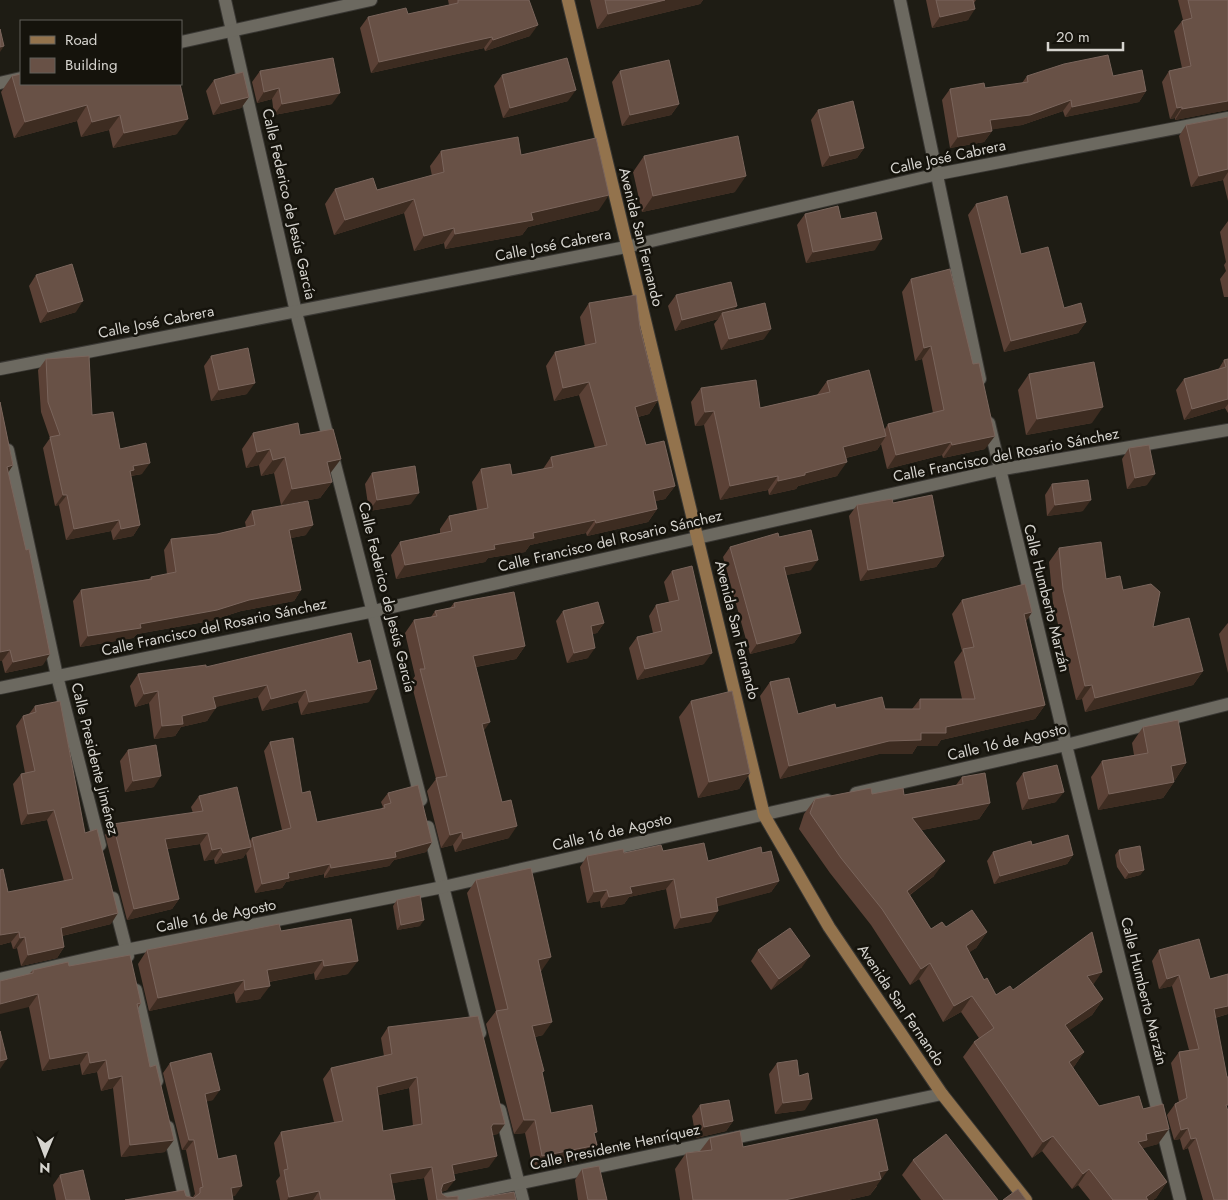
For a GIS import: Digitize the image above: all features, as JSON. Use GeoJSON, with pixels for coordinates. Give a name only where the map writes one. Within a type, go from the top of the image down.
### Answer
{"type":"FeatureCollection","features":[{"type":"Feature","properties":{"kind":"street","name":"Calle Federico de Jesús García"},"geometry":{"type":"LineString","coordinates":[[225,0],[296,312],[374,610],[484,1050]]}},
{"type":"Feature","properties":{"kind":"street"},"geometry":{"type":"LineString","coordinates":[[182,42],[371,0]]}},
{"type":"Feature","properties":{"kind":"street","name":"Avenida San Fernando"},"geometry":{"type":"LineString","coordinates":[[568,0],[764,814],[829,927],[942,1094],[1026,1200]]}},
{"type":"Feature","properties":{"kind":"street"},"geometry":{"type":"LineString","coordinates":[[900,0],[983,394]]}},
{"type":"Feature","properties":{"kind":"street"},"geometry":{"type":"LineString","coordinates":[[0,83],[20,78]]}},
{"type":"Feature","properties":{"kind":"street","name":"Calle José Cabrera"},"geometry":{"type":"LineString","coordinates":[[0,369],[626,247],[938,174],[1228,118]]}},
{"type":"Feature","properties":{"kind":"street","name":"Calle Humberto Marzán"},"geometry":{"type":"LineString","coordinates":[[987,413],[998,470],[1180,1200]]}},
{"type":"Feature","properties":{"kind":"street","name":"Calle Francisco del Rosario Sánchez"},"geometry":{"type":"LineString","coordinates":[[0,688],[374,610],[998,470],[1228,430]]}},
{"type":"Feature","properties":{"kind":"street","name":"Calle Presidente Jiménez"},"geometry":{"type":"LineString","coordinates":[[6,440],[57,676],[102,855]]}},
{"type":"Feature","properties":{"kind":"street","name":"Calle 16 de Agosto"},"geometry":{"type":"LineString","coordinates":[[0,979],[126,950],[443,887],[1066,745],[1228,704]]}},
{"type":"Feature","properties":{"kind":"street"},"geometry":{"type":"LineString","coordinates":[[110,884],[160,1094]]}},
{"type":"Feature","properties":{"kind":"street","name":"Calle Presidente Henríquez"},"geometry":{"type":"LineString","coordinates":[[441,1200],[942,1094]]}},
{"type":"Feature","properties":{"kind":"street"},"geometry":{"type":"LineString","coordinates":[[497,1098],[523,1200]]}},
{"type":"Feature","properties":{"kind":"street"},"geometry":{"type":"LineString","coordinates":[[164,1114],[185,1200]]}},
{"type":"Feature","properties":{"kind":"building"},"geometry":{"type":"Polygon","coordinates":[[[458,0],[529,0],[538,25],[493,40],[492,37],[379,62],[368,17],[406,8],[408,14],[458,3],[458,0]]]}},
{"type":"Feature","properties":{"kind":"building"},"geometry":{"type":"Polygon","coordinates":[[[605,0],[665,0],[608,14],[605,0]]]}},
{"type":"Feature","properties":{"kind":"building"},"geometry":{"type":"Polygon","coordinates":[[[936,0],[973,0],[975,9],[940,17],[936,0]]]}},
{"type":"Feature","properties":{"kind":"building"},"geometry":{"type":"Polygon","coordinates":[[[1188,0],[1228,0],[1228,101],[1182,109],[1182,107],[1177,108],[1169,71],[1191,66],[1182,21],[1192,18],[1188,0]]]}},
{"type":"Feature","properties":{"kind":"building"},"geometry":{"type":"Polygon","coordinates":[[[0,29],[4,46],[0,47],[0,29]]]}},
{"type":"Feature","properties":{"kind":"building"},"geometry":{"type":"Polygon","coordinates":[[[1108,55],[1113,76],[1142,70],[1146,91],[1072,107],[1071,100],[1030,115],[990,120],[992,131],[958,137],[950,89],[984,83],[985,88],[1028,82],[1027,76],[1064,64],[1108,55]]]}},
{"type":"Feature","properties":{"kind":"building"},"geometry":{"type":"Polygon","coordinates":[[[333,58],[340,93],[282,104],[279,88],[264,92],[260,71],[333,58]]]}},
{"type":"Feature","properties":{"kind":"building"},"geometry":{"type":"Polygon","coordinates":[[[567,58],[576,90],[510,108],[502,75],[567,58]]]}},
{"type":"Feature","properties":{"kind":"building"},"geometry":{"type":"Polygon","coordinates":[[[669,60],[679,104],[630,115],[620,71],[669,60]]]}},
{"type":"Feature","properties":{"kind":"building"},"geometry":{"type":"Polygon","coordinates":[[[243,72],[249,97],[221,104],[214,80],[243,72]]]}},
{"type":"Feature","properties":{"kind":"building"},"geometry":{"type":"Polygon","coordinates":[[[20,74],[20,85],[180,85],[188,119],[124,133],[120,115],[92,122],[87,105],[25,122],[12,76],[20,74]]]}},
{"type":"Feature","properties":{"kind":"building"},"geometry":{"type":"Polygon","coordinates":[[[853,101],[864,148],[830,156],[818,110],[853,101]]]}},
{"type":"Feature","properties":{"kind":"building"},"geometry":{"type":"Polygon","coordinates":[[[1228,117],[1228,169],[1199,176],[1186,125],[1228,117]]]}},
{"type":"Feature","properties":{"kind":"building"},"geometry":{"type":"Polygon","coordinates":[[[738,136],[746,176],[653,196],[644,156],[738,136]]]}},
{"type":"Feature","properties":{"kind":"building"},"geometry":{"type":"Polygon","coordinates":[[[518,137],[521,155],[596,138],[609,195],[531,213],[533,220],[455,234],[454,228],[424,236],[414,199],[345,220],[335,189],[373,178],[377,190],[444,172],[441,151],[518,137]]]}},
{"type":"Feature","properties":{"kind":"building"},"geometry":{"type":"Polygon","coordinates":[[[1007,196],[1021,254],[1048,247],[1064,308],[1081,303],[1086,322],[1011,341],[976,204],[1007,196]]]}},
{"type":"Feature","properties":{"kind":"building"},"geometry":{"type":"Polygon","coordinates":[[[838,206],[841,219],[876,212],[882,239],[813,252],[805,214],[838,206]]]}},
{"type":"Feature","properties":{"kind":"building"},"geometry":{"type":"Polygon","coordinates":[[[72,264],[83,301],[48,312],[36,275],[72,264]]]}},
{"type":"Feature","properties":{"kind":"building"},"geometry":{"type":"Polygon","coordinates":[[[950,269],[973,364],[979,363],[995,436],[952,445],[951,442],[896,455],[888,424],[944,410],[931,346],[924,348],[911,279],[950,269]]]}},
{"type":"Feature","properties":{"kind":"building"},"geometry":{"type":"Polygon","coordinates":[[[731,282],[737,306],[682,320],[676,295],[731,282]]]}},
{"type":"Feature","properties":{"kind":"building"},"geometry":{"type":"Polygon","coordinates":[[[636,295],[640,328],[658,400],[635,407],[646,445],[664,441],[675,486],[653,491],[657,509],[596,523],[595,520],[533,533],[534,538],[494,545],[495,549],[405,565],[400,542],[452,531],[449,516],[488,508],[481,469],[510,464],[512,475],[553,467],[551,457],[607,445],[589,382],[563,388],[555,352],[596,343],[589,303],[636,295]]]}},
{"type":"Feature","properties":{"kind":"building"},"geometry":{"type":"Polygon","coordinates":[[[765,303],[771,329],[729,339],[722,313],[765,303]]]}},
{"type":"Feature","properties":{"kind":"building"},"geometry":{"type":"Polygon","coordinates":[[[248,348],[255,383],[219,390],[211,356],[248,348]]]}},
{"type":"Feature","properties":{"kind":"building"},"geometry":{"type":"Polygon","coordinates":[[[89,356],[92,415],[113,412],[120,449],[146,443],[150,463],[133,466],[134,470],[130,471],[140,525],[121,529],[119,520],[74,529],[67,495],[63,495],[50,437],[60,435],[48,402],[46,359],[89,356]]]}},
{"type":"Feature","properties":{"kind":"building"},"geometry":{"type":"Polygon","coordinates":[[[1228,359],[1228,399],[1192,409],[1184,379],[1226,367],[1224,360],[1228,359]]]}},
{"type":"Feature","properties":{"kind":"building"},"geometry":{"type":"Polygon","coordinates":[[[1094,362],[1103,407],[1037,419],[1029,374],[1094,362]]]}},
{"type":"Feature","properties":{"kind":"building"},"geometry":{"type":"Polygon","coordinates":[[[869,370],[886,436],[843,447],[847,462],[778,481],[778,476],[730,486],[714,411],[705,412],[701,388],[756,380],[760,408],[830,392],[827,381],[869,370]]]}},
{"type":"Feature","properties":{"kind":"building"},"geometry":{"type":"Polygon","coordinates":[[[0,402],[13,465],[7,467],[26,550],[29,549],[50,654],[13,662],[10,650],[0,652],[0,402]]]}},
{"type":"Feature","properties":{"kind":"building"},"geometry":{"type":"Polygon","coordinates":[[[298,423],[300,435],[333,429],[341,459],[327,462],[332,482],[292,489],[285,457],[273,460],[270,449],[257,452],[253,433],[298,423]]]}},
{"type":"Feature","properties":{"kind":"building"},"geometry":{"type":"Polygon","coordinates":[[[1149,445],[1155,474],[1135,478],[1129,448],[1149,445]]]}},
{"type":"Feature","properties":{"kind":"building"},"geometry":{"type":"Polygon","coordinates":[[[415,466],[419,493],[377,500],[372,473],[415,466]]]}},
{"type":"Feature","properties":{"kind":"building"},"geometry":{"type":"Polygon","coordinates":[[[1088,480],[1091,500],[1055,505],[1052,484],[1088,480]]]}},
{"type":"Feature","properties":{"kind":"building"},"geometry":{"type":"Polygon","coordinates":[[[932,495],[944,556],[868,570],[857,505],[892,499],[893,503],[932,495]]]}},
{"type":"Feature","properties":{"kind":"building"},"geometry":{"type":"Polygon","coordinates":[[[308,501],[313,525],[289,530],[301,590],[249,600],[217,610],[140,624],[141,628],[88,636],[81,590],[152,579],[151,577],[176,572],[171,539],[217,534],[255,525],[252,511],[308,501]]]}},
{"type":"Feature","properties":{"kind":"building"},"geometry":{"type":"Polygon","coordinates":[[[811,530],[818,560],[784,567],[801,633],[757,644],[730,547],[778,533],[779,537],[811,530]]]}},
{"type":"Feature","properties":{"kind":"building"},"geometry":{"type":"Polygon","coordinates":[[[1101,542],[1106,579],[1120,576],[1123,590],[1151,584],[1160,592],[1153,627],[1189,618],[1203,671],[1095,698],[1092,685],[1085,686],[1063,589],[1059,548],[1101,542]]]}},
{"type":"Feature","properties":{"kind":"building"},"geometry":{"type":"Polygon","coordinates":[[[692,566],[712,653],[645,669],[637,637],[662,631],[656,605],[679,600],[672,571],[692,566]]]}},
{"type":"Feature","properties":{"kind":"building"},"geometry":{"type":"Polygon","coordinates":[[[1025,584],[1032,612],[1024,614],[1045,705],[946,727],[946,733],[921,733],[921,740],[889,741],[789,766],[770,682],[789,678],[798,714],[835,704],[836,708],[882,697],[885,709],[920,709],[920,699],[975,699],[963,649],[974,647],[962,600],[1025,584]]]}},
{"type":"Feature","properties":{"kind":"building"},"geometry":{"type":"Polygon","coordinates":[[[514,592],[525,646],[473,656],[490,722],[482,724],[502,802],[511,800],[517,826],[463,839],[462,832],[450,835],[436,778],[447,776],[420,669],[425,669],[414,620],[437,616],[435,611],[455,607],[454,603],[514,592]]]}},
{"type":"Feature","properties":{"kind":"building"},"geometry":{"type":"Polygon","coordinates":[[[598,602],[604,623],[591,626],[595,648],[574,653],[563,611],[598,602]]]}},
{"type":"Feature","properties":{"kind":"building"},"geometry":{"type":"Polygon","coordinates":[[[351,633],[358,663],[370,660],[377,689],[309,702],[306,690],[271,699],[267,685],[213,697],[216,708],[182,716],[183,724],[162,726],[158,691],[144,694],[138,674],[206,665],[206,667],[351,633]]]}},
{"type":"Feature","properties":{"kind":"building"},"geometry":{"type":"Polygon","coordinates":[[[732,691],[750,773],[709,782],[691,701],[732,691]]]}},
{"type":"Feature","properties":{"kind":"building"},"geometry":{"type":"Polygon","coordinates":[[[60,701],[85,833],[97,829],[118,913],[61,928],[64,947],[28,955],[25,937],[20,938],[19,932],[0,935],[0,870],[3,869],[8,892],[73,879],[54,810],[28,814],[21,774],[35,771],[23,716],[36,712],[35,706],[60,701]]]}},
{"type":"Feature","properties":{"kind":"building"},"geometry":{"type":"Polygon","coordinates":[[[1178,720],[1186,763],[1171,766],[1174,782],[1109,794],[1102,761],[1148,753],[1143,727],[1178,720]]]}},
{"type":"Feature","properties":{"kind":"building"},"geometry":{"type":"Polygon","coordinates":[[[293,738],[302,793],[310,791],[317,822],[385,808],[384,805],[391,803],[388,793],[418,785],[432,842],[395,852],[396,857],[331,868],[330,864],[288,873],[289,878],[262,884],[252,838],[291,828],[270,742],[293,738]]]}},
{"type":"Feature","properties":{"kind":"building"},"geometry":{"type":"Polygon","coordinates":[[[156,745],[161,776],[133,781],[128,750],[156,745]]]}},
{"type":"Feature","properties":{"kind":"building"},"geometry":{"type":"Polygon","coordinates":[[[1057,765],[1064,792],[1029,799],[1023,773],[1057,765]]]}},
{"type":"Feature","properties":{"kind":"building"},"geometry":{"type":"Polygon","coordinates":[[[985,773],[990,803],[912,818],[945,861],[907,891],[931,929],[942,922],[946,927],[972,910],[987,932],[966,946],[984,980],[987,978],[996,995],[1010,986],[1013,990],[1092,932],[1102,972],[1087,976],[1103,999],[1065,1025],[1084,1052],[1069,1062],[1099,1106],[1139,1096],[1143,1109],[1163,1104],[1169,1129],[1146,1134],[1147,1140],[1138,1142],[1167,1182],[1146,1197],[1148,1200],[1113,1200],[1089,1169],[1083,1174],[1053,1136],[1043,1142],[974,1042],[994,1028],[972,996],[954,1006],[930,963],[921,969],[882,909],[841,858],[810,813],[815,799],[871,788],[872,794],[903,788],[904,795],[963,784],[962,777],[985,773]]]}},
{"type":"Feature","properties":{"kind":"building"},"geometry":{"type":"Polygon","coordinates":[[[237,787],[251,847],[223,853],[221,848],[212,850],[208,833],[165,839],[179,899],[134,909],[113,824],[203,811],[199,796],[237,787]]]}},
{"type":"Feature","properties":{"kind":"building"},"geometry":{"type":"Polygon","coordinates":[[[1068,835],[1073,855],[1000,876],[993,852],[1031,841],[1032,845],[1068,835]]]}},
{"type":"Feature","properties":{"kind":"building"},"geometry":{"type":"Polygon","coordinates":[[[704,843],[708,861],[761,847],[762,853],[771,851],[779,881],[716,898],[718,911],[681,918],[674,879],[630,887],[632,893],[609,897],[607,890],[594,892],[587,856],[623,849],[624,853],[661,845],[663,851],[704,843]]]}},
{"type":"Feature","properties":{"kind":"building"},"geometry":{"type":"Polygon","coordinates":[[[1140,846],[1144,870],[1129,873],[1121,862],[1119,850],[1140,846]]]}},
{"type":"Feature","properties":{"kind":"building"},"geometry":{"type":"Polygon","coordinates":[[[531,868],[551,957],[538,960],[552,1022],[532,1026],[544,1071],[542,1072],[551,1113],[592,1105],[597,1132],[594,1133],[597,1145],[542,1156],[535,1120],[524,1120],[496,1011],[508,1009],[476,880],[531,868]]]}},
{"type":"Feature","properties":{"kind":"building"},"geometry":{"type":"Polygon","coordinates":[[[420,895],[424,920],[401,925],[397,900],[420,895]]]}},
{"type":"Feature","properties":{"kind":"building"},"geometry":{"type":"Polygon","coordinates":[[[351,919],[358,961],[324,966],[323,960],[267,970],[270,986],[245,990],[244,980],[158,998],[147,950],[279,924],[281,931],[351,919]]]}},
{"type":"Feature","properties":{"kind":"building"},"geometry":{"type":"Polygon","coordinates":[[[790,928],[810,956],[779,979],[758,950],[790,928]]]}},
{"type":"Feature","properties":{"kind":"building"},"geometry":{"type":"Polygon","coordinates":[[[1199,939],[1210,979],[1228,974],[1228,1006],[1214,1009],[1228,1077],[1228,1105],[1226,1105],[1228,1111],[1228,1200],[1214,1200],[1196,1138],[1191,1139],[1188,1128],[1181,1130],[1175,1104],[1187,1098],[1179,1052],[1199,1049],[1179,975],[1167,979],[1159,950],[1199,939]]]}},
{"type":"Feature","properties":{"kind":"building"},"geometry":{"type":"Polygon","coordinates":[[[130,955],[141,1003],[137,1004],[150,1067],[156,1065],[174,1140],[130,1145],[122,1076],[109,1079],[106,1060],[90,1063],[88,1052],[50,1059],[38,994],[0,1004],[0,981],[33,973],[33,970],[68,962],[69,966],[130,955]]]}},
{"type":"Feature","properties":{"kind":"building"},"geometry":{"type":"Polygon","coordinates":[[[478,1016],[505,1124],[493,1124],[491,1127],[497,1156],[452,1165],[455,1180],[443,1184],[441,1190],[442,1194],[447,1197],[458,1196],[458,1200],[437,1200],[432,1167],[390,1174],[395,1200],[321,1200],[319,1191],[289,1197],[284,1170],[288,1169],[281,1132],[343,1121],[331,1068],[392,1054],[388,1027],[478,1016]],[[417,1077],[377,1087],[383,1131],[422,1124],[417,1077]]]}},
{"type":"Feature","properties":{"kind":"building"},"geometry":{"type":"Polygon","coordinates":[[[0,1031],[7,1059],[0,1061],[0,1031]]]}},
{"type":"Feature","properties":{"kind":"building"},"geometry":{"type":"Polygon","coordinates":[[[211,1053],[220,1090],[205,1094],[218,1159],[236,1155],[242,1186],[231,1188],[233,1200],[125,1200],[184,1190],[186,1196],[194,1198],[200,1193],[200,1188],[203,1187],[194,1140],[189,1140],[170,1063],[211,1053]]]}},
{"type":"Feature","properties":{"kind":"building"},"geometry":{"type":"Polygon","coordinates":[[[797,1060],[799,1076],[808,1073],[812,1099],[783,1103],[777,1063],[797,1060]]]}},
{"type":"Feature","properties":{"kind":"building"},"geometry":{"type":"Polygon","coordinates":[[[729,1100],[733,1121],[704,1127],[700,1105],[729,1100]]]}},
{"type":"Feature","properties":{"kind":"building"},"geometry":{"type":"Polygon","coordinates":[[[877,1119],[888,1170],[879,1172],[881,1179],[785,1200],[693,1200],[686,1153],[712,1150],[710,1138],[740,1131],[743,1147],[877,1119]]]}},
{"type":"Feature","properties":{"kind":"building"},"geometry":{"type":"Polygon","coordinates":[[[946,1134],[998,1200],[944,1200],[913,1160],[946,1134]]]}},
{"type":"Feature","properties":{"kind":"building"},"geometry":{"type":"Polygon","coordinates":[[[599,1166],[607,1200],[588,1200],[582,1169],[599,1166]]]}},
{"type":"Feature","properties":{"kind":"building"},"geometry":{"type":"Polygon","coordinates":[[[83,1170],[90,1200],[66,1200],[60,1175],[83,1170]]]}},
{"type":"Feature","properties":{"kind":"building"},"geometry":{"type":"Polygon","coordinates":[[[1018,1189],[1026,1200],[1003,1200],[1018,1189]]]}},
{"type":"Feature","properties":{"kind":"building"},"geometry":{"type":"Polygon","coordinates":[[[514,1192],[516,1200],[467,1200],[514,1192]]]}}]}
